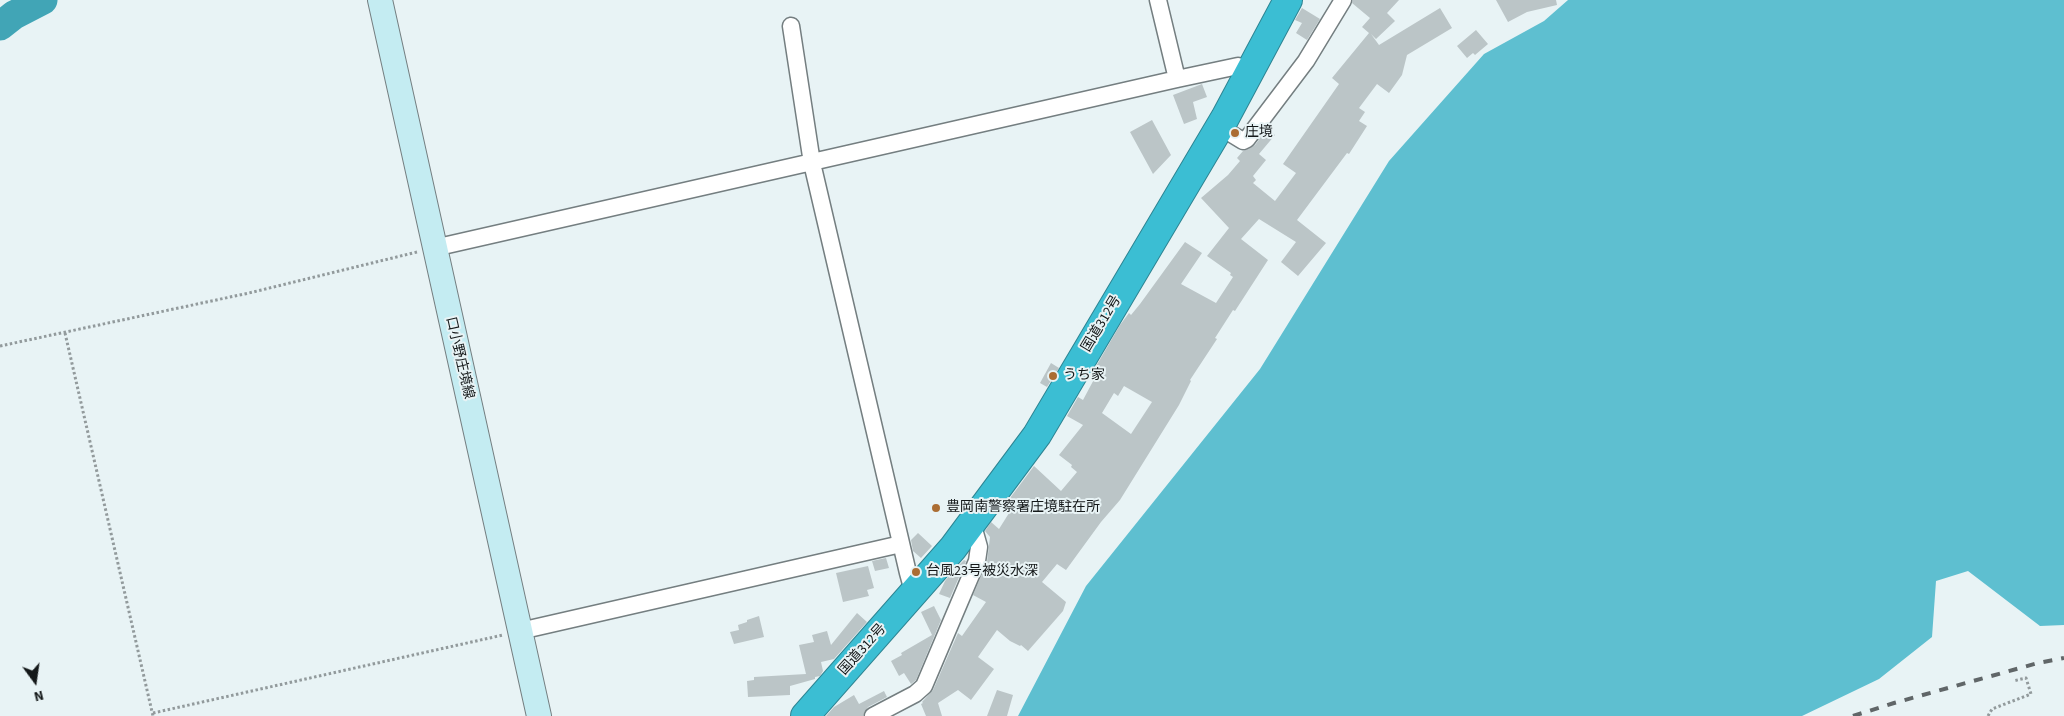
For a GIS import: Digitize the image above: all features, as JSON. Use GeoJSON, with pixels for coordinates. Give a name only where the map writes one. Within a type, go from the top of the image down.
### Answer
{"type":"FeatureCollection","features":[{"type":"Feature","properties":{"kind":"highway","name":"国道312号"},"geometry":{"type":"LineString","coordinates":[[805,716],[917,589],[965,554],[972,522],[1037,435],[1220,127],[1288,0]]}},
{"type":"Feature","properties":{"kind":"main road","name":"口小野庄境線"},"geometry":{"type":"LineString","coordinates":[[380,0],[539,716]]}},
{"type":"Feature","properties":{"kind":"street"},"geometry":{"type":"LineString","coordinates":[[1158,0],[1177,79]]}},
{"type":"Feature","properties":{"kind":"street"},"geometry":{"type":"LineString","coordinates":[[1220,127],[1243,141],[1247,139],[1306,60],[1343,0]]}},
{"type":"Feature","properties":{"kind":"street"},"geometry":{"type":"LineString","coordinates":[[791,26],[812,163],[901,544],[911,584],[917,589]]}},
{"type":"Feature","properties":{"kind":"street"},"geometry":{"type":"LineString","coordinates":[[434,248],[1177,79],[1238,66],[1251,72]]}},
{"type":"Feature","properties":{"kind":"street"},"geometry":{"type":"LineString","coordinates":[[520,631],[901,544]]}},
{"type":"Feature","properties":{"kind":"street"},"geometry":{"type":"LineString","coordinates":[[873,716],[915,694],[924,686],[965,554]]}},
{"type":"Feature","properties":{"kind":"path"},"geometry":{"type":"LineString","coordinates":[[0,346],[248,293],[434,248]]}},
{"type":"Feature","properties":{"kind":"path"},"geometry":{"type":"LineString","coordinates":[[65,333],[153,715],[520,631]]}},
{"type":"Feature","properties":{"kind":"path"},"geometry":{"type":"LineString","coordinates":[[1988,716],[1992,709],[2031,694],[2026,678],[2013,681]]}},
{"type":"Feature","properties":{"kind":"shaded area"},"geometry":{"type":"Polygon","coordinates":[[[1568,0],[2064,0],[2064,625],[2040,626],[1968,571],[1936,581],[1932,637],[1879,679],[1802,716],[1018,716],[1086,586],[1260,369],[1389,161],[1484,54],[1544,21],[1568,0]]]}},
{"type":"Feature","properties":{"kind":"building"},"geometry":{"type":"Polygon","coordinates":[[[1353,0],[1399,0],[1387,13],[1395,21],[1376,39],[1371,34],[1379,45],[1440,8],[1452,28],[1407,55],[1402,75],[1389,93],[1377,84],[1359,108],[1365,112],[1359,121],[1367,126],[1349,154],[1347,153],[1297,220],[1326,243],[1298,276],[1281,262],[1296,242],[1259,219],[1241,239],[1268,260],[1215,338],[1217,339],[1190,380],[1179,405],[1120,500],[1101,522],[1066,570],[1057,564],[1042,582],[1066,602],[1063,611],[1028,651],[1021,645],[1010,641],[997,630],[978,657],[994,669],[971,700],[958,690],[938,703],[942,716],[926,716],[921,704],[933,690],[958,633],[962,636],[986,602],[973,595],[987,562],[990,537],[985,531],[991,522],[999,529],[1016,502],[1010,498],[1034,466],[1061,491],[1077,472],[1071,467],[1072,465],[1059,455],[1083,425],[1067,416],[1078,397],[1083,400],[1099,370],[1095,368],[1120,325],[1129,313],[1131,315],[1140,304],[1185,242],[1202,253],[1181,284],[1216,303],[1233,277],[1230,275],[1231,273],[1207,256],[1229,228],[1201,198],[1228,175],[1240,161],[1237,158],[1243,151],[1255,145],[1267,129],[1275,135],[1259,154],[1266,160],[1253,176],[1256,180],[1253,183],[1275,201],[1296,173],[1283,164],[1339,84],[1332,78],[1369,33],[1362,27],[1370,18],[1352,3],[1353,0]],[[1124,386],[1118,396],[1114,393],[1102,413],[1131,434],[1152,402],[1124,386]]]}},
{"type":"Feature","properties":{"kind":"building"},"geometry":{"type":"Polygon","coordinates":[[[1496,0],[1556,0],[1557,5],[1527,12],[1508,22],[1496,0]]]}},
{"type":"Feature","properties":{"kind":"building"},"geometry":{"type":"Polygon","coordinates":[[[1302,8],[1320,19],[1307,40],[1296,33],[1302,23],[1295,20],[1302,8]]]}},
{"type":"Feature","properties":{"kind":"building"},"geometry":{"type":"Polygon","coordinates":[[[1476,30],[1488,44],[1475,55],[1473,53],[1467,58],[1457,46],[1476,30]]]}},
{"type":"Feature","properties":{"kind":"building"},"geometry":{"type":"Polygon","coordinates":[[[1202,84],[1207,97],[1193,102],[1197,119],[1184,124],[1173,95],[1202,84]]]}},
{"type":"Feature","properties":{"kind":"building"},"geometry":{"type":"Polygon","coordinates":[[[1152,120],[1171,155],[1153,174],[1130,132],[1152,120]]]}},
{"type":"Feature","properties":{"kind":"building"},"geometry":{"type":"Polygon","coordinates":[[[1051,363],[1059,368],[1047,387],[1040,383],[1051,363]]]}},
{"type":"Feature","properties":{"kind":"building"},"geometry":{"type":"Polygon","coordinates":[[[918,533],[932,546],[921,558],[913,551],[911,540],[918,533]]]}},
{"type":"Feature","properties":{"kind":"building"},"geometry":{"type":"Polygon","coordinates":[[[886,558],[889,568],[875,571],[872,561],[886,558]]]}},
{"type":"Feature","properties":{"kind":"building"},"geometry":{"type":"Polygon","coordinates":[[[964,560],[966,561],[950,598],[939,594],[945,581],[950,575],[953,576],[957,567],[964,560]]]}},
{"type":"Feature","properties":{"kind":"building"},"geometry":{"type":"Polygon","coordinates":[[[868,566],[874,588],[867,590],[869,596],[843,602],[836,573],[868,566]]]}},
{"type":"Feature","properties":{"kind":"building"},"geometry":{"type":"Polygon","coordinates":[[[934,606],[941,620],[916,680],[911,684],[904,673],[899,676],[891,661],[932,635],[921,612],[934,606]]]}},
{"type":"Feature","properties":{"kind":"building"},"geometry":{"type":"Polygon","coordinates":[[[857,613],[867,622],[834,659],[821,662],[823,671],[820,676],[790,686],[790,695],[748,697],[747,681],[754,680],[754,677],[806,674],[799,645],[814,642],[812,635],[827,631],[831,645],[857,613]]]}},
{"type":"Feature","properties":{"kind":"building"},"geometry":{"type":"Polygon","coordinates":[[[759,616],[764,637],[734,644],[730,632],[739,630],[738,625],[759,616]]]}},
{"type":"Feature","properties":{"kind":"building"},"geometry":{"type":"Polygon","coordinates":[[[997,690],[1013,695],[1007,716],[987,716],[997,690]]]}},
{"type":"Feature","properties":{"kind":"building"},"geometry":{"type":"Polygon","coordinates":[[[884,691],[887,697],[868,707],[863,716],[826,716],[834,707],[854,695],[859,704],[884,691]]]}},
{"type":"Feature","properties":{"kind":"waterway"},"geometry":{"type":"LineString","coordinates":[[0,26],[14,15],[43,0]]}},
{"type":"Feature","properties":{"kind":"railway"},"geometry":{"type":"LineString","coordinates":[[1853,716],[2038,663],[2064,658]]}},
{"type":"Feature","properties":{"kind":"place","name":"庄境"},"geometry":{"type":"Point","coordinates":[1235,133]}},
{"type":"Feature","properties":{"kind":"place","name":"うち家"},"geometry":{"type":"Point","coordinates":[1053,376]}},
{"type":"Feature","properties":{"kind":"place","name":"豊岡南警察署庄境駐在所"},"geometry":{"type":"Point","coordinates":[936,508]}},
{"type":"Feature","properties":{"kind":"place","name":"台風23号被災水深"},"geometry":{"type":"Point","coordinates":[916,572]}}]}
